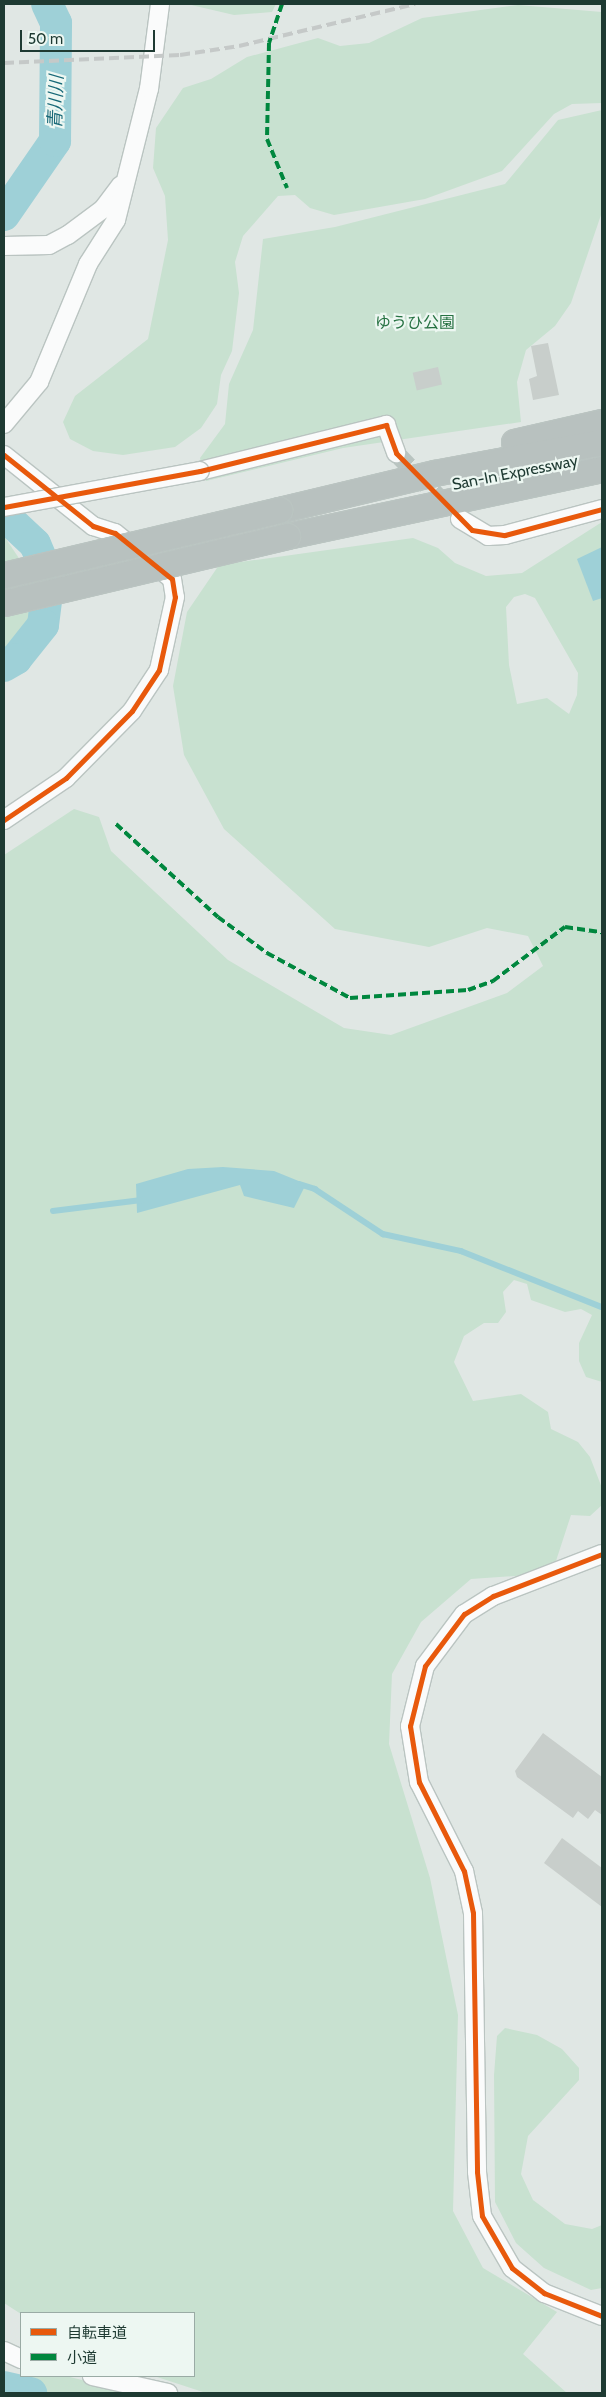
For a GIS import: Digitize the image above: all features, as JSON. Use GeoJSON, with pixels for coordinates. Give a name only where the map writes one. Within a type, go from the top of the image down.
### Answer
{"type":"FeatureCollection","features":[{"type":"Feature","properties":{"kind":"highway"},"geometry":{"type":"LineString","coordinates":[[290,507],[444,461],[602,422]]}},
{"type":"Feature","properties":{"kind":"highway","name":"San-In Expressway"},"geometry":{"type":"LineString","coordinates":[[4,575],[434,473],[602,442]]}},
{"type":"Feature","properties":{"kind":"highway","name":"San-In Expressway"},"geometry":{"type":"LineString","coordinates":[[4,603],[287,536],[602,469]]}},
{"type":"Feature","properties":{"kind":"street"},"geometry":{"type":"LineString","coordinates":[[4,424],[39,382],[52,358],[88,264],[116,220],[149,89],[160,4]]}},
{"type":"Feature","properties":{"kind":"street"},"geometry":{"type":"LineString","coordinates":[[4,246],[22,248],[49,245],[68,235],[102,209],[126,178]]}},
{"type":"Feature","properties":{"kind":"street"},"geometry":{"type":"LineString","coordinates":[[4,507],[200,471],[386,425],[396,453]]}},
{"type":"Feature","properties":{"kind":"street"},"geometry":{"type":"LineString","coordinates":[[4,454],[93,526],[116,533],[172,579],[175,597],[159,670],[132,711],[66,778],[4,820]]}},
{"type":"Feature","properties":{"kind":"street"},"geometry":{"type":"LineString","coordinates":[[460,519],[480,533],[505,535],[602,509]]}},
{"type":"Feature","properties":{"kind":"street"},"geometry":{"type":"LineString","coordinates":[[602,1554],[493,1596],[464,1614],[425,1666],[410,1726],[419,1782],[464,1871],[473,1913],[476,2172],[482,2216],[493,2241],[512,2268],[544,2293],[602,2316]]}},
{"type":"Feature","properties":{"kind":"street"},"geometry":{"type":"LineString","coordinates":[[96,2377],[168,2393]]}},
{"type":"Feature","properties":{"kind":"green space"},"geometry":{"type":"Polygon","coordinates":[[[187,4],[276,4],[272,12],[234,15],[187,4]]]}},
{"type":"Feature","properties":{"kind":"green space"},"geometry":{"type":"Polygon","coordinates":[[[518,5],[602,12],[602,103],[572,104],[554,114],[502,171],[425,199],[334,215],[310,208],[295,195],[278,196],[243,236],[235,262],[239,293],[232,351],[221,375],[217,404],[201,428],[175,447],[123,455],[93,451],[70,439],[63,422],[75,396],[148,339],[168,240],[165,196],[153,168],[156,128],[183,88],[211,79],[247,57],[318,38],[340,46],[369,43],[422,18],[518,5]]]}},
{"type":"Feature","properties":{"kind":"green space","name":"ゆうひ公園"},"geometry":{"type":"Polygon","coordinates":[[[602,110],[602,212],[571,303],[555,326],[526,350],[517,382],[521,422],[343,448],[206,481],[200,458],[225,424],[229,384],[253,330],[263,239],[335,227],[505,184],[558,120],[602,110]]]}},
{"type":"Feature","properties":{"kind":"green space"},"geometry":{"type":"Polygon","coordinates":[[[602,522],[602,1382],[586,1377],[579,1361],[579,1343],[592,1315],[581,1309],[565,1312],[531,1300],[527,1284],[514,1280],[503,1292],[506,1312],[498,1323],[484,1323],[464,1336],[454,1362],[473,1401],[521,1394],[548,1412],[551,1429],[578,1442],[590,1457],[602,1488],[602,1505],[590,1516],[571,1515],[555,1564],[529,1575],[471,1579],[421,1622],[392,1674],[389,1744],[430,1878],[458,2015],[453,2211],[483,2268],[557,2312],[523,2354],[567,2393],[206,2393],[157,2377],[195,2377],[195,2312],[20,2313],[4,2303],[4,855],[74,809],[99,817],[111,851],[228,960],[344,1028],[391,1035],[507,993],[543,966],[528,936],[487,928],[429,947],[335,929],[224,829],[184,755],[173,686],[187,612],[219,565],[413,538],[438,548],[455,563],[486,576],[522,573],[602,522]],[[525,594],[514,597],[506,607],[509,665],[517,704],[547,698],[569,714],[577,695],[578,673],[535,598],[525,594]]]}},
{"type":"Feature","properties":{"kind":"green space"},"geometry":{"type":"Polygon","coordinates":[[[4,536],[35,582],[38,608],[13,652],[4,655],[4,536]]]}},
{"type":"Feature","properties":{"kind":"green space"},"geometry":{"type":"Polygon","coordinates":[[[505,2028],[537,2035],[562,2049],[579,2068],[579,2080],[528,2136],[521,2174],[533,2200],[565,2224],[592,2229],[602,2225],[602,2288],[591,2290],[544,2268],[516,2243],[495,2202],[494,2075],[497,2036],[505,2028]]]}},
{"type":"Feature","properties":{"kind":"green space"},"geometry":{"type":"Polygon","coordinates":[[[26,2377],[70,2377],[134,2393],[40,2393],[26,2377]]]}},
{"type":"Feature","properties":{"kind":"water"},"geometry":{"type":"Polygon","coordinates":[[[602,547],[602,598],[593,601],[577,559],[602,547]]]}},
{"type":"Feature","properties":{"kind":"water"},"geometry":{"type":"Polygon","coordinates":[[[223,1167],[274,1171],[306,1184],[294,1208],[244,1196],[240,1185],[137,1213],[136,1184],[188,1169],[223,1167]]]}},
{"type":"Feature","properties":{"kind":"building"},"geometry":{"type":"Polygon","coordinates":[[[548,343],[559,395],[533,400],[529,379],[537,376],[531,346],[548,343]]]}},
{"type":"Feature","properties":{"kind":"building"},"geometry":{"type":"Polygon","coordinates":[[[438,367],[442,385],[417,390],[413,373],[438,367]]]}},
{"type":"Feature","properties":{"kind":"building"},"geometry":{"type":"Polygon","coordinates":[[[543,1733],[602,1777],[602,1815],[595,1810],[588,1819],[578,1811],[573,1818],[517,1777],[515,1771],[543,1733]]]}},
{"type":"Feature","properties":{"kind":"building"},"geometry":{"type":"Polygon","coordinates":[[[562,1838],[602,1868],[602,1907],[544,1863],[562,1838]]]}},
{"type":"Feature","properties":{"kind":"waterway","name":"青川川"},"geometry":{"type":"LineString","coordinates":[[4,215],[55,141],[56,23],[47,4]]}},
{"type":"Feature","properties":{"kind":"waterway","name":"青川川"},"geometry":{"type":"LineString","coordinates":[[4,515],[35,544],[49,577],[43,625],[16,659],[4,666]]}},
{"type":"Feature","properties":{"kind":"waterway"},"geometry":{"type":"LineString","coordinates":[[299,1184],[315,1189],[383,1234],[461,1251],[602,1307]]}},
{"type":"Feature","properties":{"kind":"waterway"},"geometry":{"type":"LineString","coordinates":[[53,1211],[143,1200]]}},
{"type":"Feature","properties":{"kind":"waterway"},"geometry":{"type":"LineString","coordinates":[[4,2387],[31,2393]]}},
{"type":"Feature","properties":{"kind":"tunnel"},"geometry":{"type":"LineString","coordinates":[[396,453],[449,508]]}},
{"type":"Feature","properties":{"kind":"railway"},"geometry":{"type":"LineString","coordinates":[[4,63],[180,55],[239,46],[415,4]]}},
{"type":"Feature","properties":{"kind":"marked path"},"geometry":{"type":"LineString","coordinates":[[282,4],[269,43],[267,139],[287,188]]}},
{"type":"Feature","properties":{"kind":"marked path"},"geometry":{"type":"LineString","coordinates":[[116,824],[218,917],[267,953],[350,998],[468,990],[493,981],[565,927],[602,932]]}},
{"type":"Feature","properties":{"kind":"cycle path"},"geometry":{"type":"LineString","coordinates":[[4,507],[200,471],[386,425],[396,453],[472,530],[505,535],[602,509]]}},
{"type":"Feature","properties":{"kind":"cycle path"},"geometry":{"type":"LineString","coordinates":[[4,455],[93,526],[115,533],[172,579],[175,597],[159,670],[132,711],[66,778],[4,820]]}},
{"type":"Feature","properties":{"kind":"cycle path"},"geometry":{"type":"LineString","coordinates":[[602,1554],[493,1596],[464,1614],[425,1666],[410,1726],[419,1782],[464,1871],[473,1913],[477,2172],[482,2216],[512,2268],[544,2293],[602,2316]]}}]}
